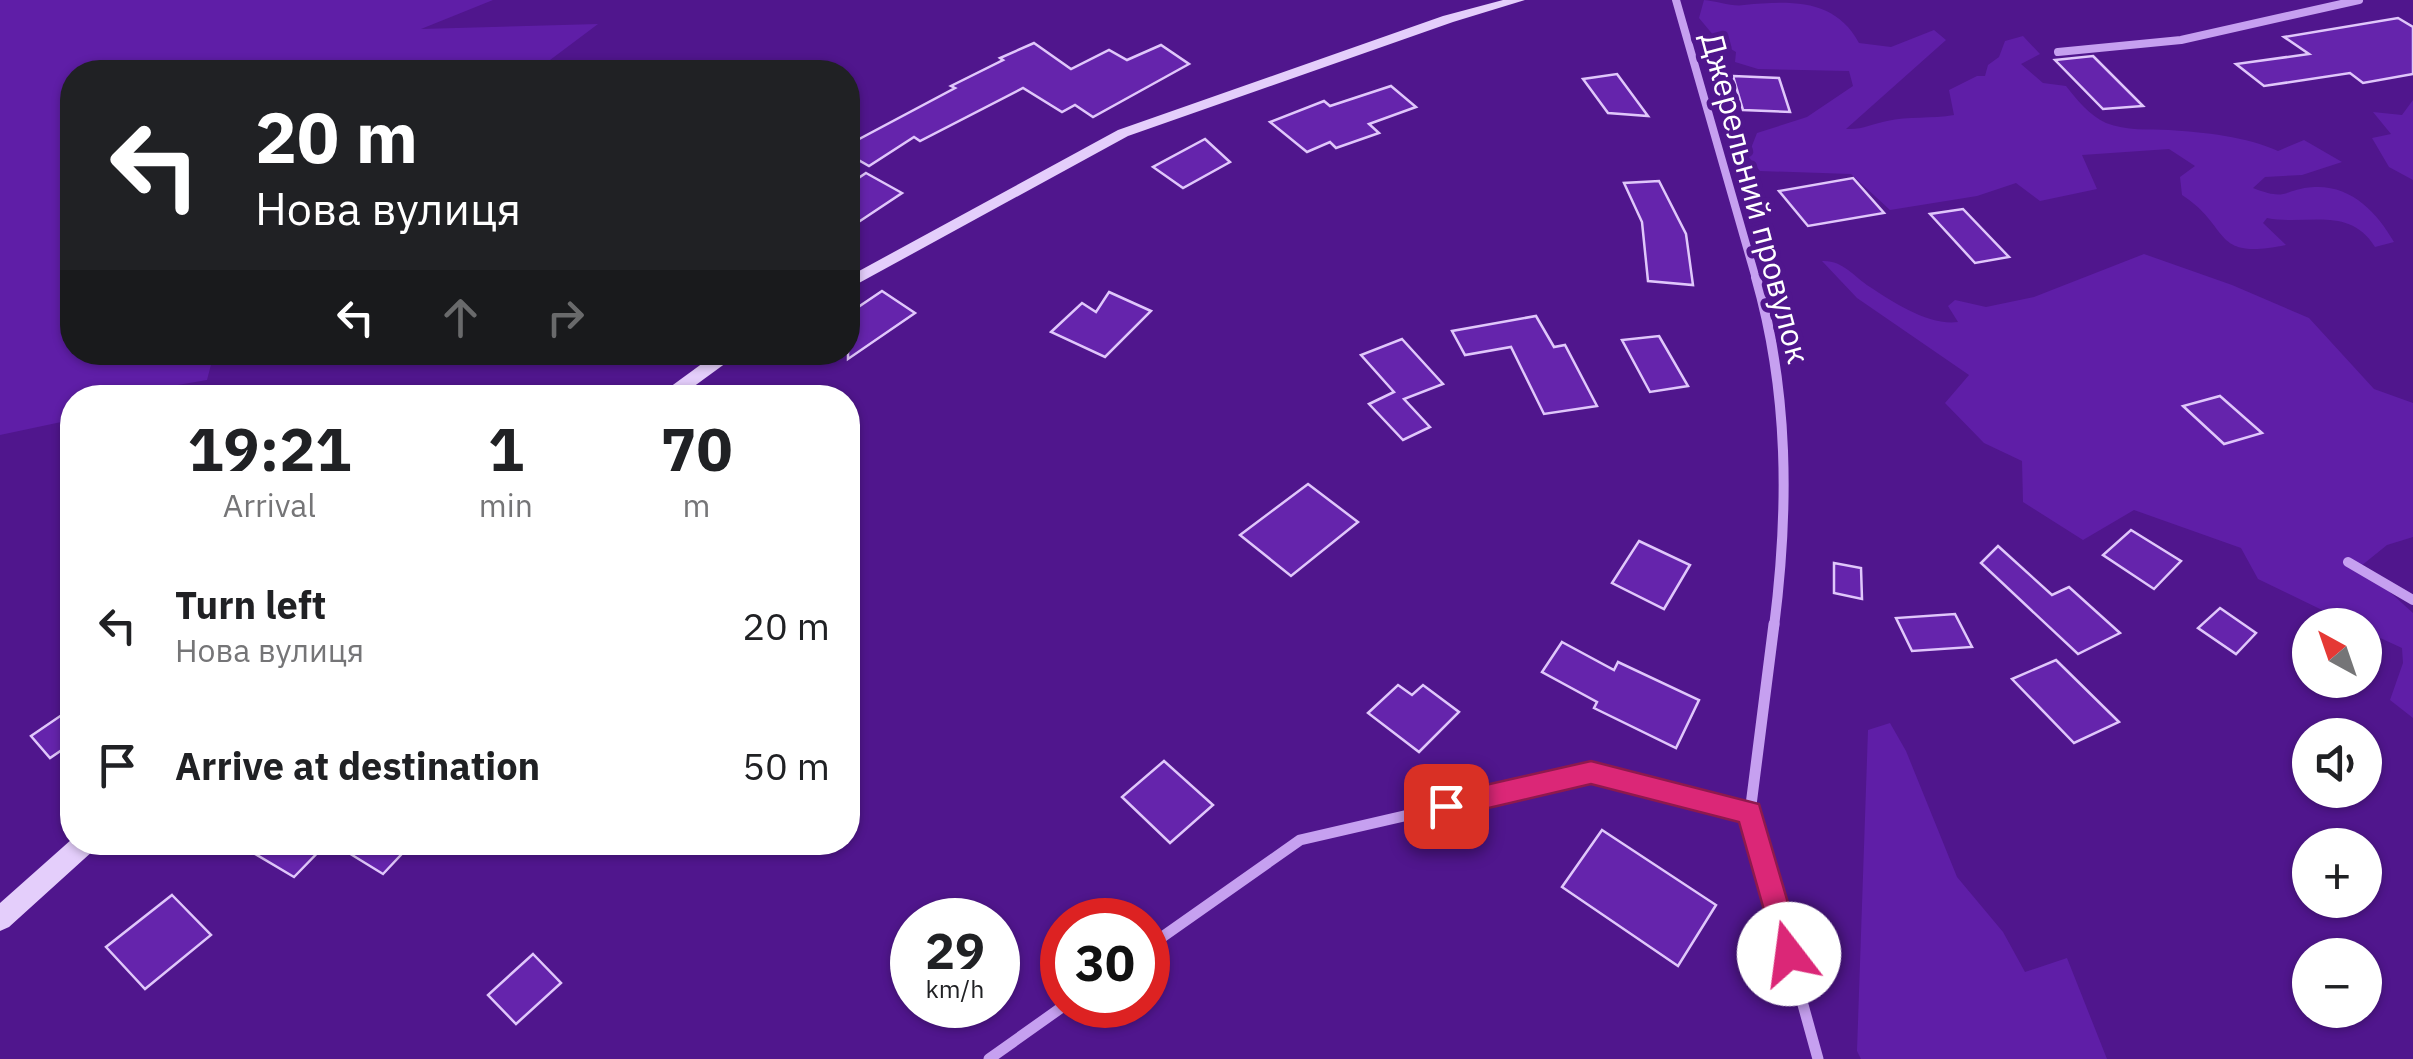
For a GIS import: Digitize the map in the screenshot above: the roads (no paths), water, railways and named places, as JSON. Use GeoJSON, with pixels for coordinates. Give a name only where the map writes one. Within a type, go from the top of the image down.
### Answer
{"type":"FeatureCollection","features":[{"type":"Feature","properties":{"kind":"street"},"geometry":{"type":"LineString","coordinates":[[860,277],[1123,133],[1448,19],[1518,0]]}},
{"type":"Feature","properties":{"kind":"street","name":"Джерельний провулок"},"geometry":{"type":"LineString","coordinates":[[1676,0],[1765,309],[1784,419],[1783,557],[1750,813],[1818,1059]]}},
{"type":"Feature","properties":{"kind":"street"},"geometry":{"type":"LineString","coordinates":[[2058,52],[2180,40],[2360,0]]}},
{"type":"Feature","properties":{"kind":"street"},"geometry":{"type":"LineString","coordinates":[[683,385],[713,365]]}},
{"type":"Feature","properties":{"kind":"street"},"geometry":{"type":"LineString","coordinates":[[2348,562],[2413,600]]}},
{"type":"Feature","properties":{"kind":"street"},"geometry":{"type":"LineString","coordinates":[[1170,932],[1300,840],[1591,773],[1750,813]]}},
{"type":"Feature","properties":{"kind":"street"},"geometry":{"type":"LineString","coordinates":[[0,920],[72,855]]}},
{"type":"Feature","properties":{"kind":"street"},"geometry":{"type":"LineString","coordinates":[[989,1059],[1040,1023]]}}]}
